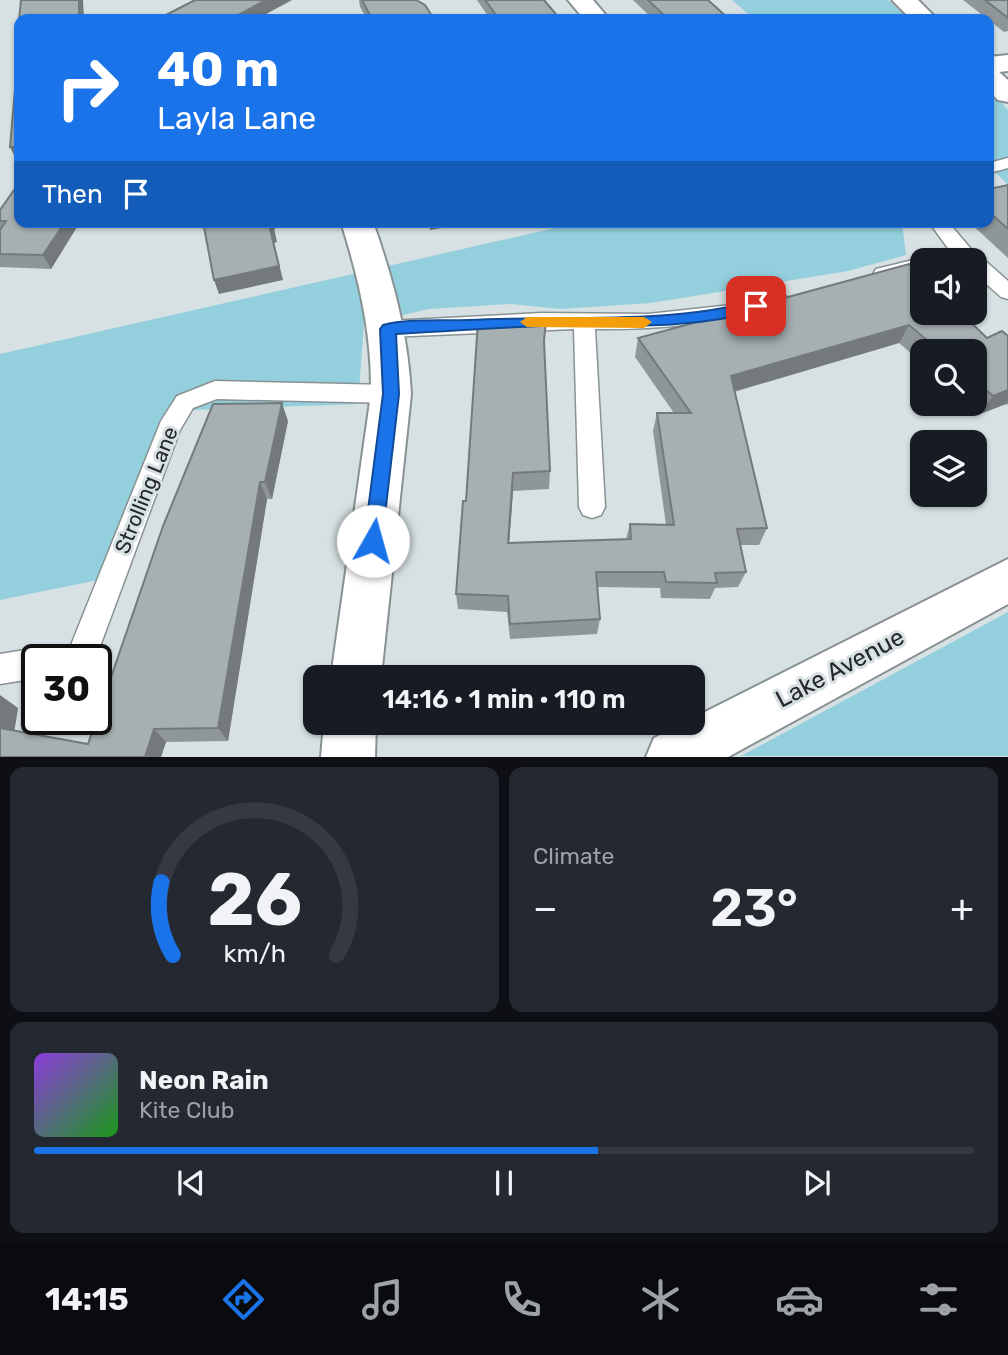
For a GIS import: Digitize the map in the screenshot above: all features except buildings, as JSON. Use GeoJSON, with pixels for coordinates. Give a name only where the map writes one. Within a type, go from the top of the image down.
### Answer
{"type":"FeatureCollection","features":[{"type":"Feature","properties":{"kind":"street"},"geometry":{"type":"LineString","coordinates":[[580,0],[593,14]]}},
{"type":"Feature","properties":{"kind":"street"},"geometry":{"type":"LineString","coordinates":[[904,0],[919,14]]}},
{"type":"Feature","properties":{"kind":"street"},"geometry":{"type":"LineString","coordinates":[[994,81],[1008,94]]}},
{"type":"Feature","properties":{"kind":"street"},"geometry":{"type":"LineString","coordinates":[[357,665],[391,394],[388,329],[377,281],[359,228]]}},
{"type":"Feature","properties":{"kind":"street","name":"Lake Avenue"},"geometry":{"type":"LineString","coordinates":[[673,757],[1008,580]]}},
{"type":"Feature","properties":{"kind":"street"},"geometry":{"type":"LineString","coordinates":[[348,757],[349,735]]}},
{"type":"Feature","properties":{"kind":"lane"},"geometry":{"type":"LineString","coordinates":[[942,228],[958,248]]}},
{"type":"Feature","properties":{"kind":"lane"},"geometry":{"type":"LineString","coordinates":[[863,279],[910,267]]}},
{"type":"Feature","properties":{"kind":"lane"},"geometry":{"type":"LineString","coordinates":[[987,274],[1008,292]]}},
{"type":"Feature","properties":{"kind":"lane"},"geometry":{"type":"LineString","coordinates":[[388,329],[648,322],[731,312],[797,296]]}},
{"type":"Feature","properties":{"kind":"lane"},"geometry":{"type":"LineString","coordinates":[[584,322],[592,507]]}},
{"type":"Feature","properties":{"kind":"lane","name":"Strolling Lane"},"geometry":{"type":"LineString","coordinates":[[80,644],[169,428],[185,402],[215,390],[391,394]]}},
{"type":"Feature","properties":{"kind":"lane"},"geometry":{"type":"LineString","coordinates":[[0,669],[21,666]]}},
{"type":"Feature","properties":{"kind":"shaded area"},"geometry":{"type":"Polygon","coordinates":[[[732,0],[888,0],[903,14],[748,14],[732,0]]]}},
{"type":"Feature","properties":{"kind":"shaded area"},"geometry":{"type":"Polygon","coordinates":[[[994,93],[1008,110],[1008,185],[994,171],[994,93]]]}},
{"type":"Feature","properties":{"kind":"shaded area"},"geometry":{"type":"Polygon","coordinates":[[[556,228],[903,228],[906,255],[848,271],[651,303],[561,309],[511,304],[429,309],[364,324],[358,404],[165,411],[113,577],[0,600],[0,354],[556,228]]]}},
{"type":"Feature","properties":{"kind":"shaded area"},"geometry":{"type":"Polygon","coordinates":[[[1008,612],[1008,756],[741,756],[1008,612]]]}},
{"type":"Feature","properties":{"kind":"slow traffic"},"geometry":{"type":"LineString","coordinates":[[527,322],[644,322]]}},
{"type":"Feature","properties":{"kind":"route"},"geometry":{"type":"LineString","coordinates":[[373,541],[391,394],[388,329],[542,321],[648,322],[731,312],[756,306]]}}]}
